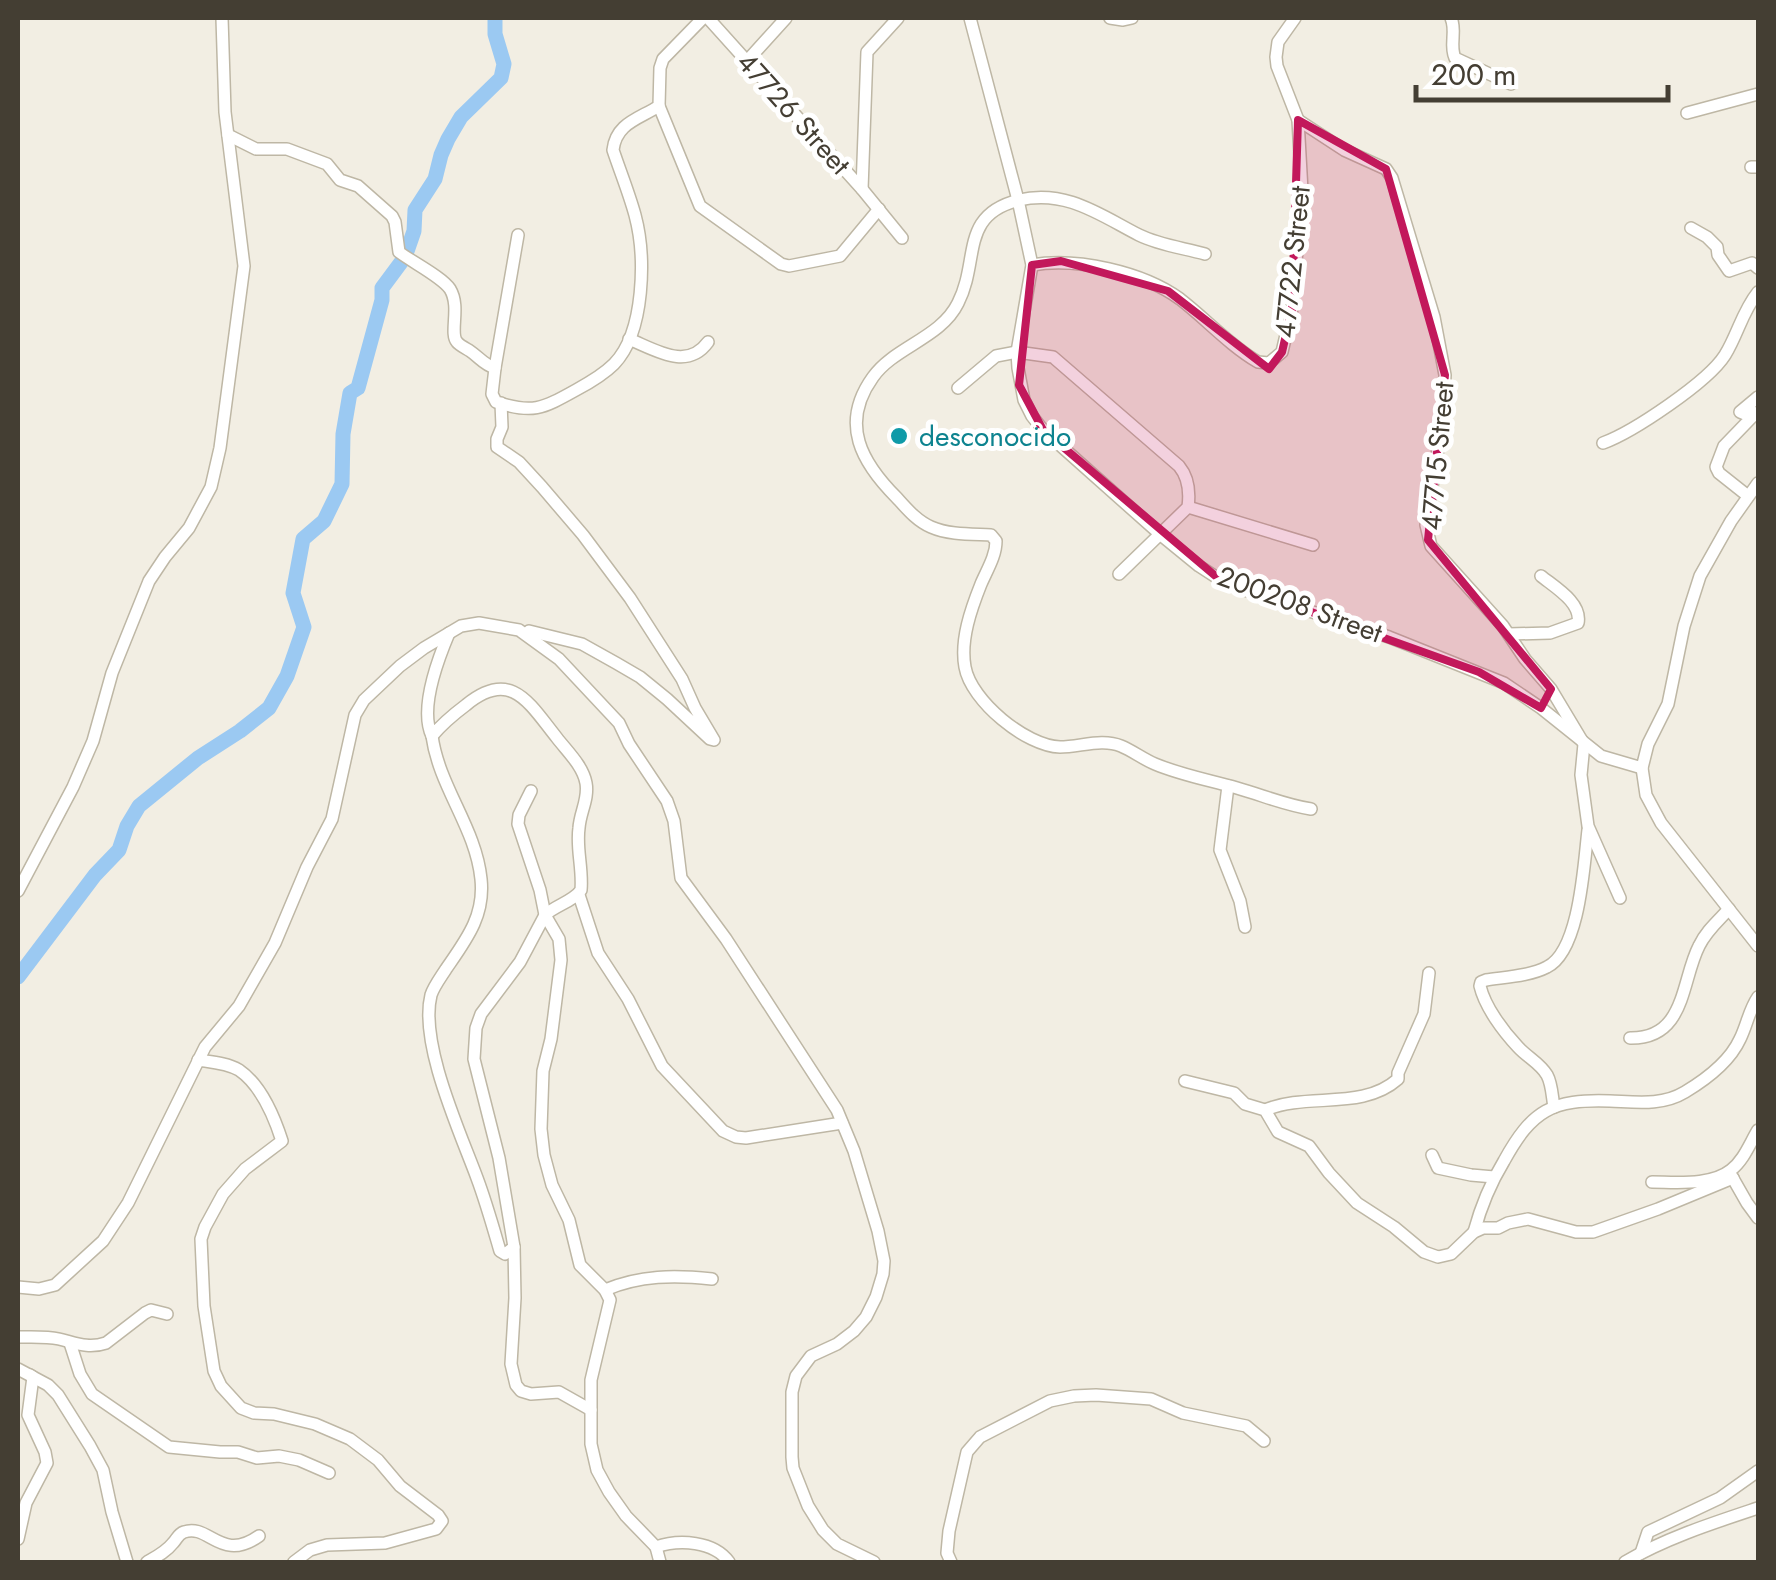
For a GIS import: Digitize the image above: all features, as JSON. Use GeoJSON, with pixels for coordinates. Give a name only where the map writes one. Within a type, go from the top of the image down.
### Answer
{"type":"FeatureCollection","features":[{"type":"Feature","properties":{"kind":"street"},"geometry":{"type":"LineString","coordinates":[[18,891],[93,741],[112,674],[149,581],[189,528],[210,487],[220,448],[244,266],[228,135],[222,18]]}},
{"type":"Feature","properties":{"kind":"street"},"geometry":{"type":"LineString","coordinates":[[706,18],[668,54],[660,68],[659,106],[704,210],[785,266],[840,256],[879,209]]}},
{"type":"Feature","properties":{"kind":"street","name":"47726 Street"},"geometry":{"type":"LineString","coordinates":[[706,18],[902,238]]}},
{"type":"Feature","properties":{"kind":"street"},"geometry":{"type":"LineString","coordinates":[[747,62],[786,18]]}},
{"type":"Feature","properties":{"kind":"street"},"geometry":{"type":"LineString","coordinates":[[862,190],[867,52],[898,18]]}},
{"type":"Feature","properties":{"kind":"street","name":"200208 Street"},"geometry":{"type":"LineString","coordinates":[[970,18],[1032,266],[1017,352],[1019,385],[1032,416],[1043,430],[1200,566],[1242,589],[1390,637],[1504,683],[1601,756],[1642,768]]}},
{"type":"Feature","properties":{"kind":"street"},"geometry":{"type":"LineString","coordinates":[[1110,18],[1132,18]]}},
{"type":"Feature","properties":{"kind":"street","name":"47722 Street"},"geometry":{"type":"LineString","coordinates":[[1032,266],[1076,262],[1153,284],[1179,298],[1258,362],[1269,363],[1282,352],[1292,309],[1302,191],[1298,120],[1276,57],[1278,42],[1294,18]]}},
{"type":"Feature","properties":{"kind":"street"},"geometry":{"type":"LineString","coordinates":[[1451,18],[1455,58],[1511,84]]}},
{"type":"Feature","properties":{"kind":"street"},"geometry":{"type":"LineString","coordinates":[[1687,114],[1758,94]]}},
{"type":"Feature","properties":{"kind":"street"},"geometry":{"type":"LineString","coordinates":[[501,409],[529,410],[570,393],[616,362],[629,339],[638,310],[641,255],[635,215],[612,150],[620,128],[659,106]]}},
{"type":"Feature","properties":{"kind":"street","name":"47715 Street"},"geometry":{"type":"LineString","coordinates":[[1298,120],[1344,150],[1386,169],[1392,178],[1434,317],[1445,374],[1426,525],[1430,546],[1485,604],[1551,689],[1584,744]]}},
{"type":"Feature","properties":{"kind":"street"},"geometry":{"type":"LineString","coordinates":[[228,135],[256,149],[286,149],[327,164],[340,180],[358,186],[392,216],[399,252],[450,288],[456,306],[454,335],[458,344],[495,368]]}},
{"type":"Feature","properties":{"kind":"street"},"geometry":{"type":"LineString","coordinates":[[1205,254],[1149,239],[1107,216],[1060,198],[1036,197],[997,208],[982,220],[976,233],[963,292],[952,314],[879,369],[870,381],[859,406],[859,442],[862,454],[880,481],[917,520],[939,530],[991,535],[996,541],[996,552],[966,632],[964,656],[969,682],[982,701],[1016,729],[1059,747],[1114,744],[1170,770],[1310,809]]}},
{"type":"Feature","properties":{"kind":"street"},"geometry":{"type":"LineString","coordinates":[[1690,228],[1718,247],[1718,255],[1729,271],[1752,263],[1758,268]]}},
{"type":"Feature","properties":{"kind":"street"},"geometry":{"type":"LineString","coordinates":[[18,1287],[39,1289],[55,1285],[104,1240],[135,1189],[205,1047],[239,1006],[261,970],[332,819],[357,709],[400,666],[450,631],[480,622],[520,630],[590,647],[640,676],[714,740],[677,670],[583,534],[519,462],[498,447],[501,409],[492,394],[518,235]]}},
{"type":"Feature","properties":{"kind":"street"},"geometry":{"type":"LineString","coordinates":[[1602,443],[1682,397],[1724,356],[1746,306],[1758,292]]}},
{"type":"Feature","properties":{"kind":"street"},"geometry":{"type":"LineString","coordinates":[[629,339],[682,358],[701,352],[708,342]]}},
{"type":"Feature","properties":{"kind":"street"},"geometry":{"type":"LineString","coordinates":[[958,388],[996,356],[1017,352],[1058,360],[1179,466],[1189,486],[1188,508],[1118,574]]}},
{"type":"Feature","properties":{"kind":"street"},"geometry":{"type":"LineString","coordinates":[[1748,496],[1718,473],[1716,467],[1724,446],[1753,416],[1751,410],[1747,415],[1740,412],[1758,397]]}},
{"type":"Feature","properties":{"kind":"street"},"geometry":{"type":"LineString","coordinates":[[1758,484],[1731,521],[1700,576],[1684,626],[1668,704],[1648,744],[1642,768],[1646,794],[1661,823],[1758,946]]}},
{"type":"Feature","properties":{"kind":"street"},"geometry":{"type":"LineString","coordinates":[[1188,508],[1313,544]]}},
{"type":"Feature","properties":{"kind":"street"},"geometry":{"type":"LineString","coordinates":[[1508,634],[1550,633],[1578,624],[1578,611],[1541,576]]}},
{"type":"Feature","properties":{"kind":"street"},"geometry":{"type":"LineString","coordinates":[[520,630],[558,659],[619,724],[667,801],[674,821],[681,878],[726,939],[837,1110],[854,1151],[878,1232],[883,1274],[876,1297],[854,1332],[811,1356],[796,1376],[792,1392],[792,1457],[808,1506],[823,1530],[837,1544],[874,1562]]}},
{"type":"Feature","properties":{"kind":"street"},"geometry":{"type":"LineString","coordinates":[[450,631],[433,679],[427,720],[442,777],[474,847],[482,890],[475,927],[431,996],[431,1044],[500,1251],[504,1254],[514,1247]]}},
{"type":"Feature","properties":{"kind":"street"},"geometry":{"type":"LineString","coordinates":[[432,736],[490,688],[515,693],[532,707],[586,780],[586,802],[578,829],[582,878],[579,895],[598,953],[628,998],[662,1066],[723,1131],[746,1138],[842,1123]]}},
{"type":"Feature","properties":{"kind":"street"},"geometry":{"type":"LineString","coordinates":[[1541,708],[1551,689]]}},
{"type":"Feature","properties":{"kind":"street"},"geometry":{"type":"LineString","coordinates":[[1554,1107],[1551,1084],[1544,1070],[1519,1049],[1484,999],[1480,986],[1486,980],[1544,969],[1557,960],[1571,934],[1578,910],[1588,826],[1582,775],[1584,744]]}},
{"type":"Feature","properties":{"kind":"street"},"geometry":{"type":"LineString","coordinates":[[1228,786],[1220,850],[1240,901],[1244,927]]}},
{"type":"Feature","properties":{"kind":"street"},"geometry":{"type":"LineString","coordinates":[[531,791],[518,815],[518,824],[546,915],[559,939],[561,960],[543,1071],[544,1156],[573,1231],[580,1265],[610,1300],[592,1380],[591,1444],[598,1470],[626,1516],[656,1547],[660,1562]]}},
{"type":"Feature","properties":{"kind":"street"},"geometry":{"type":"LineString","coordinates":[[1588,826],[1620,898]]}},
{"type":"Feature","properties":{"kind":"street"},"geometry":{"type":"LineString","coordinates":[[579,895],[546,915],[520,962],[491,998],[476,1028],[474,1059],[499,1158],[514,1247],[512,1364],[516,1385],[532,1394],[559,1392],[591,1410]]}},
{"type":"Feature","properties":{"kind":"street"},"geometry":{"type":"LineString","coordinates":[[1630,1038],[1657,1033],[1678,1008],[1698,947],[1729,909]]}},
{"type":"Feature","properties":{"kind":"street"},"geometry":{"type":"LineString","coordinates":[[1185,1081],[1234,1093],[1244,1104],[1266,1110],[1280,1104],[1367,1095],[1391,1086],[1398,1079],[1424,1014],[1429,974]]}},
{"type":"Feature","properties":{"kind":"street"},"geometry":{"type":"LineString","coordinates":[[1474,1232],[1494,1177],[1528,1124],[1554,1107],[1580,1100],[1654,1103],[1684,1093],[1727,1060],[1758,997]]}},
{"type":"Feature","properties":{"kind":"street"},"geometry":{"type":"LineString","coordinates":[[198,1060],[240,1070],[266,1101],[282,1141],[245,1169],[223,1194],[201,1239],[210,1352],[221,1386],[241,1408],[315,1424],[350,1439],[442,1521],[436,1529],[385,1543],[327,1545],[310,1550],[294,1562]]}},
{"type":"Feature","properties":{"kind":"street"},"geometry":{"type":"LineString","coordinates":[[1266,1110],[1278,1132],[1309,1146],[1348,1195],[1424,1252],[1438,1257],[1451,1254],[1474,1232],[1528,1219],[1576,1232],[1593,1232],[1658,1209],[1731,1175],[1758,1130]]}},
{"type":"Feature","properties":{"kind":"street"},"geometry":{"type":"LineString","coordinates":[[1432,1155],[1438,1168],[1494,1177]]}},
{"type":"Feature","properties":{"kind":"street"},"geometry":{"type":"LineString","coordinates":[[1652,1182],[1731,1175]]}},
{"type":"Feature","properties":{"kind":"street"},"geometry":{"type":"LineString","coordinates":[[1731,1175],[1758,1218]]}},
{"type":"Feature","properties":{"kind":"street"},"geometry":{"type":"LineString","coordinates":[[605,1290],[632,1280],[658,1277],[712,1278]]}},
{"type":"Feature","properties":{"kind":"street"},"geometry":{"type":"LineString","coordinates":[[18,1336],[100,1346],[145,1313],[158,1310],[167,1314]]}},
{"type":"Feature","properties":{"kind":"street"},"geometry":{"type":"LineString","coordinates":[[70,1343],[80,1374],[92,1394],[169,1447],[238,1452],[257,1458],[279,1456],[329,1472]]}},
{"type":"Feature","properties":{"kind":"street"},"geometry":{"type":"LineString","coordinates":[[18,1538],[26,1504],[47,1463],[28,1415],[33,1377],[23,1372]]}},
{"type":"Feature","properties":{"kind":"street"},"geometry":{"type":"LineString","coordinates":[[23,1372],[58,1395],[103,1470],[128,1562]]}},
{"type":"Feature","properties":{"kind":"street"},"geometry":{"type":"LineString","coordinates":[[951,1562],[947,1552],[949,1531],[967,1452],[980,1437],[1050,1401],[1096,1395],[1151,1399],[1183,1414],[1246,1426],[1264,1441]]}},
{"type":"Feature","properties":{"kind":"street"},"geometry":{"type":"LineString","coordinates":[[1641,1553],[1648,1532],[1720,1498],[1758,1471]]}},
{"type":"Feature","properties":{"kind":"street"},"geometry":{"type":"LineString","coordinates":[[1625,1562],[1758,1508]]}},
{"type":"Feature","properties":{"kind":"street"},"geometry":{"type":"LineString","coordinates":[[147,1562],[184,1532],[232,1547],[247,1545],[259,1536]]}},
{"type":"Feature","properties":{"kind":"street"},"geometry":{"type":"LineString","coordinates":[[656,1547],[684,1542],[714,1548],[729,1562]]}},
{"type":"Feature","properties":{"kind":"highlighted area"},"geometry":{"type":"Polygon","coordinates":[[[1298,120],[1386,169],[1445,375],[1428,540],[1551,689],[1541,708],[1479,672],[1219,579],[1043,430],[1019,385],[1032,265],[1061,261],[1168,291],[1269,369],[1282,352],[1292,309],[1298,120]]]}},
{"type":"Feature","properties":{"kind":"waterway"},"geometry":{"type":"LineString","coordinates":[[18,977],[95,875],[119,850],[139,806],[269,708],[287,676],[304,627],[293,593],[303,539],[324,521],[342,484],[343,434],[350,393],[358,388],[382,288],[405,257],[414,231],[415,210],[435,179],[448,139],[461,117],[501,78],[504,64],[495,34],[495,18]]}},
{"type":"Feature","properties":{"kind":"place","name":"desconocido"},"geometry":{"type":"Point","coordinates":[899,436]}}]}
